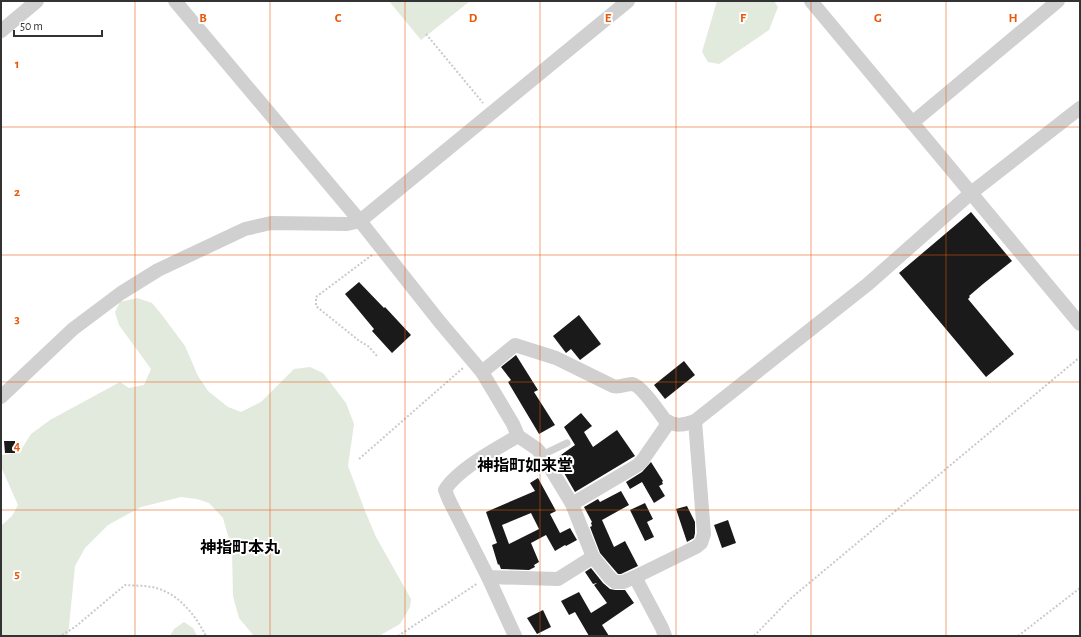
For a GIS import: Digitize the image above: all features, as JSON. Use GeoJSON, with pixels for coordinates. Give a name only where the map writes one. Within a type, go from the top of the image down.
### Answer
{"type":"FeatureCollection","features":[{"type":"Feature","properties":{"kind":"street"},"geometry":{"type":"LineString","coordinates":[[1,31],[37,1]]}},
{"type":"Feature","properties":{"kind":"street"},"geometry":{"type":"LineString","coordinates":[[175,1],[360,221],[482,372],[513,424],[518,436],[537,449],[542,455],[572,504],[593,557],[615,582],[623,582],[635,577],[696,547],[701,543],[704,534],[695,420]]}},
{"type":"Feature","properties":{"kind":"street"},"geometry":{"type":"LineString","coordinates":[[1,397],[73,329],[121,292],[158,270],[245,229],[272,224],[347,224],[360,221],[628,1]]}},
{"type":"Feature","properties":{"kind":"street"},"geometry":{"type":"LineString","coordinates":[[811,1],[1080,324]]}},
{"type":"Feature","properties":{"kind":"street"},"geometry":{"type":"LineString","coordinates":[[912,123],[1058,1]]}},
{"type":"Feature","properties":{"kind":"street"},"geometry":{"type":"LineString","coordinates":[[482,372],[515,345],[556,358],[613,386],[618,387],[633,384],[640,388],[665,420],[669,422],[680,426],[695,420],[868,284],[971,193],[1080,108]]}},
{"type":"Feature","properties":{"kind":"street"},"geometry":{"type":"LineString","coordinates":[[572,504],[638,465],[669,422]]}},
{"type":"Feature","properties":{"kind":"street"},"geometry":{"type":"LineString","coordinates":[[515,636],[488,577],[448,500],[445,490],[451,482],[469,467],[518,436]]}},
{"type":"Feature","properties":{"kind":"street"},"geometry":{"type":"LineString","coordinates":[[488,577],[558,579],[593,557]]}},
{"type":"Feature","properties":{"kind":"street"},"geometry":{"type":"LineString","coordinates":[[635,577],[665,636]]}},
{"type":"Feature","properties":{"kind":"lane"},"geometry":{"type":"LineString","coordinates":[[542,455],[567,442]]}},
{"type":"Feature","properties":{"kind":"path"},"geometry":{"type":"LineString","coordinates":[[426,34],[492,113]]}},
{"type":"Feature","properties":{"kind":"path"},"geometry":{"type":"LineString","coordinates":[[377,356],[368,346],[358,340],[316,306],[316,297],[381,248]]}},
{"type":"Feature","properties":{"kind":"path"},"geometry":{"type":"LineString","coordinates":[[754,636],[790,598],[1080,357]]}},
{"type":"Feature","properties":{"kind":"path"},"geometry":{"type":"LineString","coordinates":[[359,459],[472,361]]}},
{"type":"Feature","properties":{"kind":"path"},"geometry":{"type":"LineString","coordinates":[[398,636],[488,577]]}},
{"type":"Feature","properties":{"kind":"path"},"geometry":{"type":"LineString","coordinates":[[62,635],[75,627],[125,585],[157,588],[176,598],[198,620],[206,636]]}},
{"type":"Feature","properties":{"kind":"path"},"geometry":{"type":"LineString","coordinates":[[1018,636],[1080,588]]}},
{"type":"Feature","properties":{"kind":"shaded area"},"geometry":{"type":"Polygon","coordinates":[[[389,1],[470,1],[421,40],[389,1]]]}},
{"type":"Feature","properties":{"kind":"shaded area"},"geometry":{"type":"Polygon","coordinates":[[[717,1],[774,1],[778,7],[769,30],[719,64],[708,62],[702,52],[717,1]]]}},
{"type":"Feature","properties":{"kind":"shaded area"},"geometry":{"type":"Polygon","coordinates":[[[137,298],[152,303],[185,346],[198,376],[208,391],[228,407],[241,412],[261,402],[294,369],[310,367],[323,373],[346,403],[354,424],[348,466],[365,511],[376,537],[411,599],[410,607],[400,624],[379,636],[254,636],[239,618],[233,596],[232,550],[223,518],[209,503],[197,499],[181,497],[141,507],[108,525],[85,548],[75,566],[68,636],[1,636],[1,526],[12,516],[18,505],[2,469],[2,455],[19,453],[31,434],[50,420],[120,382],[129,388],[144,385],[151,369],[119,325],[115,312],[120,302],[137,298]]]}},
{"type":"Feature","properties":{"kind":"shaded area"},"geometry":{"type":"Polygon","coordinates":[[[184,622],[193,628],[197,636],[170,636],[174,629],[184,622]]]}},
{"type":"Feature","properties":{"kind":"building"},"geometry":{"type":"Polygon","coordinates":[[[971,212],[1012,261],[969,296],[970,297],[968,299],[1014,354],[986,377],[899,273],[971,212]]]}},
{"type":"Feature","properties":{"kind":"building"},"geometry":{"type":"Polygon","coordinates":[[[359,282],[411,335],[392,353],[372,331],[374,329],[345,294],[359,282]]]}},
{"type":"Feature","properties":{"kind":"building"},"geometry":{"type":"Polygon","coordinates":[[[579,315],[601,344],[580,360],[571,349],[566,353],[553,336],[579,315]]]}},
{"type":"Feature","properties":{"kind":"building"},"geometry":{"type":"Polygon","coordinates":[[[516,355],[538,390],[534,392],[555,425],[539,434],[508,382],[511,380],[501,367],[516,355]]]}},
{"type":"Feature","properties":{"kind":"building"},"geometry":{"type":"Polygon","coordinates":[[[684,361],[695,375],[665,399],[654,385],[684,361]]]}},
{"type":"Feature","properties":{"kind":"building"},"geometry":{"type":"Polygon","coordinates":[[[581,413],[592,426],[584,432],[593,447],[617,430],[635,456],[575,492],[564,473],[567,471],[558,457],[575,445],[564,427],[581,413]]]}},
{"type":"Feature","properties":{"kind":"building"},"geometry":{"type":"Polygon","coordinates":[[[4,441],[15,441],[15,453],[5,453],[4,441]]]}},
{"type":"Feature","properties":{"kind":"building"},"geometry":{"type":"Polygon","coordinates":[[[651,462],[663,481],[663,484],[659,486],[665,496],[654,503],[642,482],[630,489],[626,482],[642,472],[651,462]]]}},
{"type":"Feature","properties":{"kind":"building"},"geometry":{"type":"Polygon","coordinates":[[[538,478],[556,511],[550,514],[560,533],[570,528],[577,540],[555,551],[546,535],[531,543],[539,562],[534,565],[535,567],[529,570],[501,569],[499,564],[498,565],[492,545],[497,543],[486,512],[535,491],[530,483],[538,478]],[[531,513],[502,525],[509,544],[539,529],[531,513]]]}},
{"type":"Feature","properties":{"kind":"building"},"geometry":{"type":"Polygon","coordinates":[[[621,491],[629,505],[602,520],[614,547],[625,541],[638,566],[618,574],[600,553],[590,527],[592,526],[592,522],[584,507],[598,499],[600,502],[621,491]]]}},
{"type":"Feature","properties":{"kind":"building"},"geometry":{"type":"Polygon","coordinates":[[[645,503],[653,519],[647,522],[654,537],[645,541],[630,510],[645,503]]]}},
{"type":"Feature","properties":{"kind":"building"},"geometry":{"type":"Polygon","coordinates":[[[687,506],[695,522],[695,533],[694,538],[687,542],[676,509],[687,506]]]}},
{"type":"Feature","properties":{"kind":"building"},"geometry":{"type":"Polygon","coordinates":[[[728,520],[736,543],[722,548],[714,525],[728,520]]]}},
{"type":"Feature","properties":{"kind":"building"},"geometry":{"type":"Polygon","coordinates":[[[591,568],[610,589],[625,590],[634,603],[602,625],[609,636],[589,636],[575,612],[569,615],[561,601],[579,592],[591,613],[607,603],[594,585],[597,583],[593,584],[585,572],[591,568]]]}},
{"type":"Feature","properties":{"kind":"building"},"geometry":{"type":"Polygon","coordinates":[[[543,610],[551,627],[537,634],[527,618],[543,610]]]}},
{"type":"Feature","properties":{"kind":"district","name":"神指町如来堂"},"geometry":{"type":"Point","coordinates":[525,465]}},
{"type":"Feature","properties":{"kind":"district","name":"神指町本丸"},"geometry":{"type":"Point","coordinates":[240,547]}}]}
